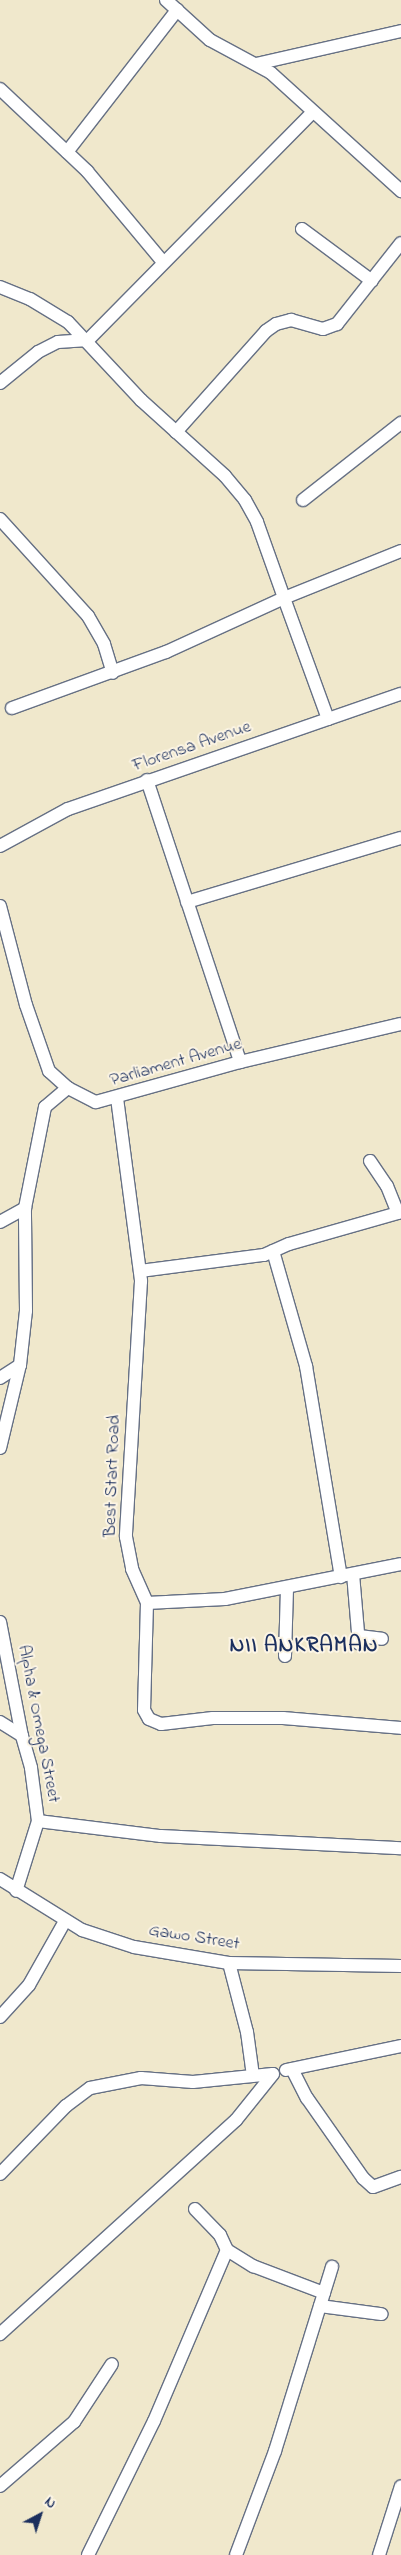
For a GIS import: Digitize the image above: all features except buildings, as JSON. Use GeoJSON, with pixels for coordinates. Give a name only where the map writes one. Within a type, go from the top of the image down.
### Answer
{"type":"FeatureCollection","features":[{"type":"Feature","properties":{"kind":"street"},"geometry":{"type":"LineString","coordinates":[[166,0],[210,40],[271,73],[401,191]]}},
{"type":"Feature","properties":{"kind":"street"},"geometry":{"type":"LineString","coordinates":[[67,152],[177,10]]}},
{"type":"Feature","properties":{"kind":"street"},"geometry":{"type":"LineString","coordinates":[[256,64],[401,31]]}},
{"type":"Feature","properties":{"kind":"street"},"geometry":{"type":"LineString","coordinates":[[0,89],[67,152],[113,201],[163,262]]}},
{"type":"Feature","properties":{"kind":"street"},"geometry":{"type":"LineString","coordinates":[[0,383],[38,352],[58,342],[88,340],[313,112]]}},
{"type":"Feature","properties":{"kind":"street"},"geometry":{"type":"LineString","coordinates":[[302,229],[372,281]]}},
{"type":"Feature","properties":{"kind":"street"},"geometry":{"type":"LineString","coordinates":[[176,432],[266,331],[282,320],[330,329],[372,281],[401,243]]}},
{"type":"Feature","properties":{"kind":"street"},"geometry":{"type":"LineString","coordinates":[[0,287],[52,311],[88,340],[130,389],[225,476],[246,500],[269,550],[284,598],[328,719]]}},
{"type":"Feature","properties":{"kind":"street"},"geometry":{"type":"LineString","coordinates":[[303,500],[401,423]]}},
{"type":"Feature","properties":{"kind":"street"},"geometry":{"type":"LineString","coordinates":[[0,519],[88,616],[104,644],[113,673]]}},
{"type":"Feature","properties":{"kind":"street"},"geometry":{"type":"LineString","coordinates":[[12,708],[113,673],[284,598],[401,551]]}},
{"type":"Feature","properties":{"kind":"street","name":"Florensa Avenue"},"geometry":{"type":"LineString","coordinates":[[0,846],[68,809],[147,780],[401,694]]}},
{"type":"Feature","properties":{"kind":"street"},"geometry":{"type":"LineString","coordinates":[[147,780],[240,1062]]}},
{"type":"Feature","properties":{"kind":"street"},"geometry":{"type":"LineString","coordinates":[[187,902],[401,838]]}},
{"type":"Feature","properties":{"kind":"street","name":"Parliament Avenue"},"geometry":{"type":"LineString","coordinates":[[0,906],[38,1039],[50,1071],[68,1088],[96,1102],[117,1098],[240,1062],[401,1024]]}},
{"type":"Feature","properties":{"kind":"street"},"geometry":{"type":"LineString","coordinates":[[0,1448],[20,1365],[26,1311],[25,1208],[45,1107],[68,1088]]}},
{"type":"Feature","properties":{"kind":"street","name":"Best Start Road"},"geometry":{"type":"LineString","coordinates":[[117,1098],[140,1271],[126,1537],[132,1569],[147,1603],[144,1710],[149,1719],[161,1724],[213,1718],[284,1718],[401,1728]]}},
{"type":"Feature","properties":{"kind":"street"},"geometry":{"type":"LineString","coordinates":[[140,1271],[264,1255],[400,1212],[388,1186],[370,1161]]}},
{"type":"Feature","properties":{"kind":"street"},"geometry":{"type":"LineString","coordinates":[[0,1222],[25,1208]]}},
{"type":"Feature","properties":{"kind":"street"},"geometry":{"type":"LineString","coordinates":[[273,1251],[306,1366],[359,1640],[382,1639]]}},
{"type":"Feature","properties":{"kind":"street"},"geometry":{"type":"LineString","coordinates":[[0,1378],[20,1365]]}},
{"type":"Feature","properties":{"kind":"street"},"geometry":{"type":"LineString","coordinates":[[147,1603],[225,1599],[287,1589],[401,1564]]}},
{"type":"Feature","properties":{"kind":"street"},"geometry":{"type":"LineString","coordinates":[[285,1656],[287,1589]]}},
{"type":"Feature","properties":{"kind":"street","name":"Alpha & Omega Street"},"geometry":{"type":"LineString","coordinates":[[0,1622],[22,1736],[31,1768],[38,1821],[16,1891]]}},
{"type":"Feature","properties":{"kind":"street"},"geometry":{"type":"LineString","coordinates":[[0,1722],[22,1736]]}},
{"type":"Feature","properties":{"kind":"street"},"geometry":{"type":"LineString","coordinates":[[38,1821],[161,1836],[401,1848]]}},
{"type":"Feature","properties":{"kind":"street","name":"Gawo Street"},"geometry":{"type":"LineString","coordinates":[[0,1879],[65,1921],[111,1942],[229,1963],[401,1966]]}},
{"type":"Feature","properties":{"kind":"street"},"geometry":{"type":"LineString","coordinates":[[0,2017],[29,1985],[65,1921]]}},
{"type":"Feature","properties":{"kind":"street"},"geometry":{"type":"LineString","coordinates":[[229,1963],[247,2032],[253,2076]]}},
{"type":"Feature","properties":{"kind":"street"},"geometry":{"type":"LineString","coordinates":[[0,2174],[66,2106],[90,2088],[141,2078],[193,2082],[273,2074],[401,2046]]}},
{"type":"Feature","properties":{"kind":"street"},"geometry":{"type":"LineString","coordinates":[[292,2069],[307,2098],[368,2183],[373,2187],[401,2178]]}},
{"type":"Feature","properties":{"kind":"street"},"geometry":{"type":"LineString","coordinates":[[0,2334],[229,2127],[273,2074]]}},
{"type":"Feature","properties":{"kind":"street"},"geometry":{"type":"LineString","coordinates":[[195,2210],[220,2235],[227,2250],[253,2266],[324,2293]]}},
{"type":"Feature","properties":{"kind":"street"},"geometry":{"type":"LineString","coordinates":[[88,2555],[154,2421],[227,2250]]}},
{"type":"Feature","properties":{"kind":"street"},"geometry":{"type":"LineString","coordinates":[[236,2555],[276,2451],[332,2267]]}},
{"type":"Feature","properties":{"kind":"street"},"geometry":{"type":"LineString","coordinates":[[320,2306],[381,2314]]}},
{"type":"Feature","properties":{"kind":"street"},"geometry":{"type":"LineString","coordinates":[[0,2486],[74,2422],[112,2364]]}},
{"type":"Feature","properties":{"kind":"street"},"geometry":{"type":"LineString","coordinates":[[379,2555],[401,2486]]}},
{"type":"Feature","properties":{"kind":"district","name":"NII ANKRAMAN"},"geometry":{"type":"Point","coordinates":[304,1647]}}]}
